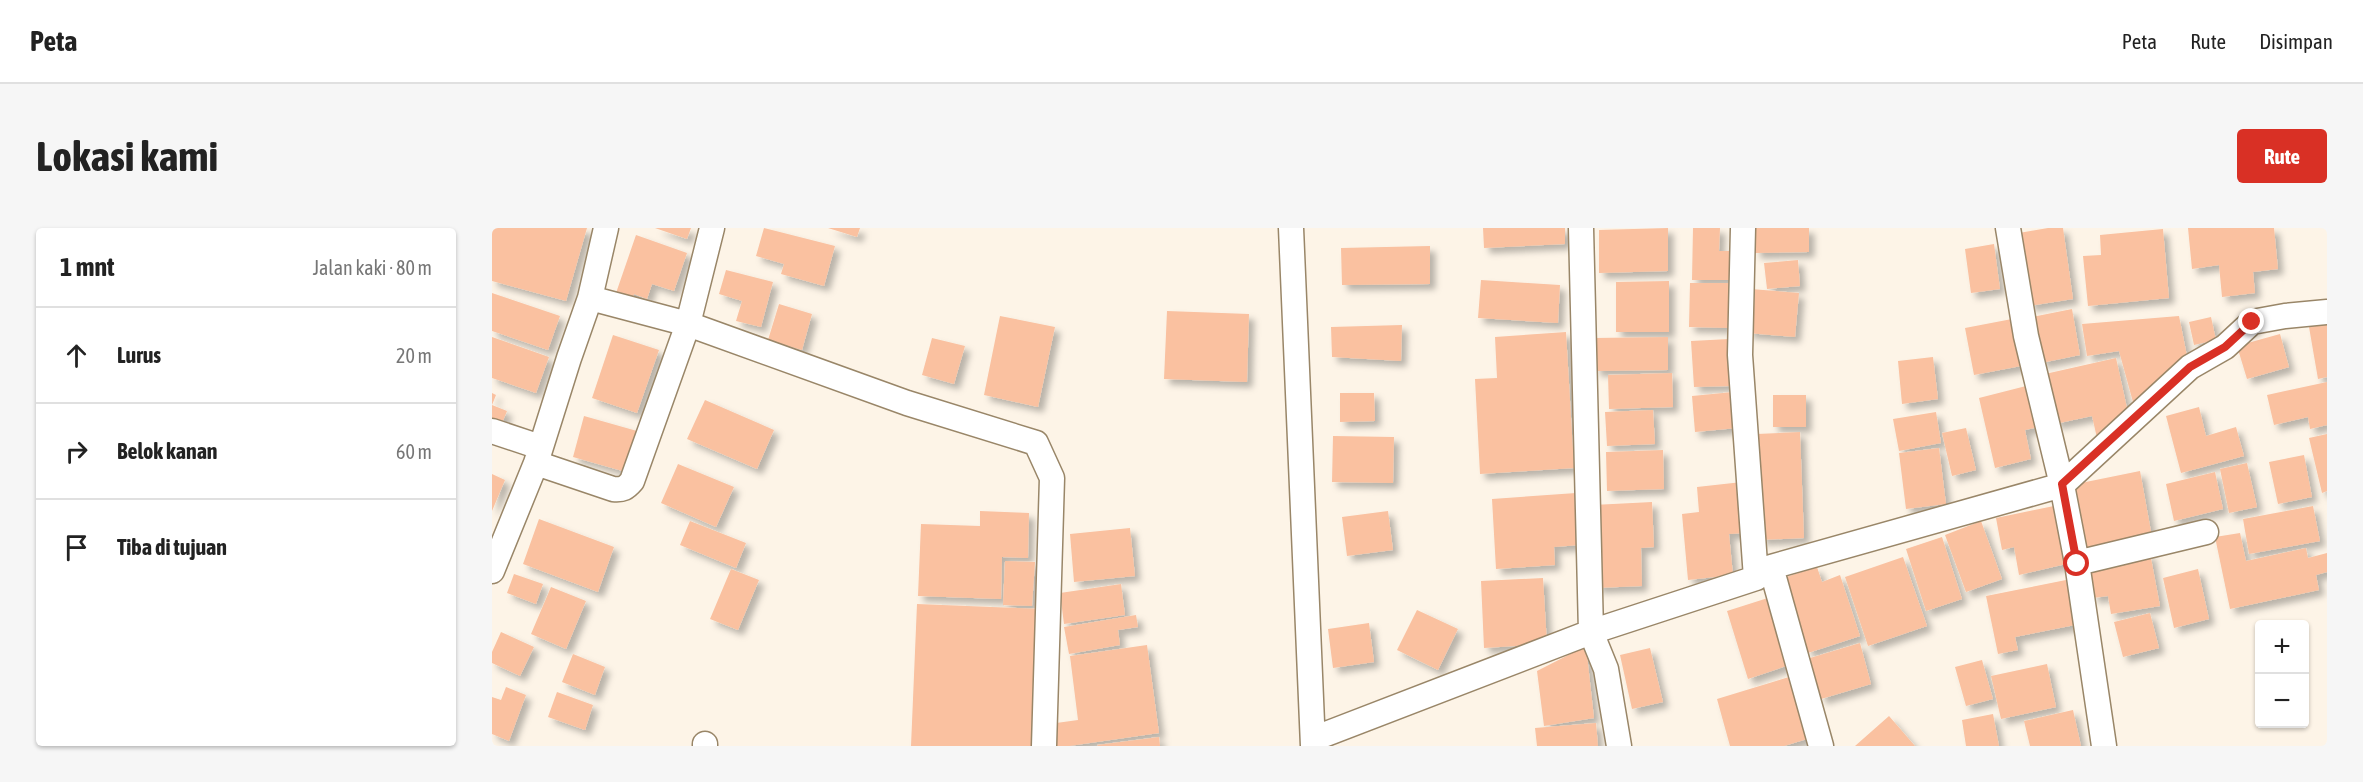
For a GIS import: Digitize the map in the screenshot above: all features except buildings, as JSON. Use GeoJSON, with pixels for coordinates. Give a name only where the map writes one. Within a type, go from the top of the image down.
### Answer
{"type":"FeatureCollection","features":[{"type":"Feature","properties":{"kind":"street"},"geometry":{"type":"LineString","coordinates":[[492,571],[538,455],[590,298],[606,228]]}},
{"type":"Feature","properties":{"kind":"street"},"geometry":{"type":"LineString","coordinates":[[492,431],[613,489],[621,490],[627,487],[632,481],[688,324],[712,228]]}},
{"type":"Feature","properties":{"kind":"street"},"geometry":{"type":"LineString","coordinates":[[1291,228],[1313,743],[1591,632],[1764,573],[2062,484],[2190,367],[2225,347],[2252,322],[2327,312]]}},
{"type":"Feature","properties":{"kind":"street"},"geometry":{"type":"LineString","coordinates":[[1581,228],[1591,632],[1606,669],[1619,746]]}},
{"type":"Feature","properties":{"kind":"street"},"geometry":{"type":"LineString","coordinates":[[1743,228],[1740,355],[1764,573],[1821,746]]}},
{"type":"Feature","properties":{"kind":"street"},"geometry":{"type":"LineString","coordinates":[[2008,228],[2026,336],[2062,484],[2077,564],[2104,746]]}},
{"type":"Feature","properties":{"kind":"street"},"geometry":{"type":"LineString","coordinates":[[590,298],[688,324],[907,402],[1036,443],[1052,478],[1044,746]]}},
{"type":"Feature","properties":{"kind":"street"},"geometry":{"type":"LineString","coordinates":[[2077,564],[2206,532]]}},
{"type":"Feature","properties":{"kind":"route"},"geometry":{"type":"LineString","coordinates":[[2077,564],[2062,484],[2190,367],[2225,347],[2252,322]]}}]}
